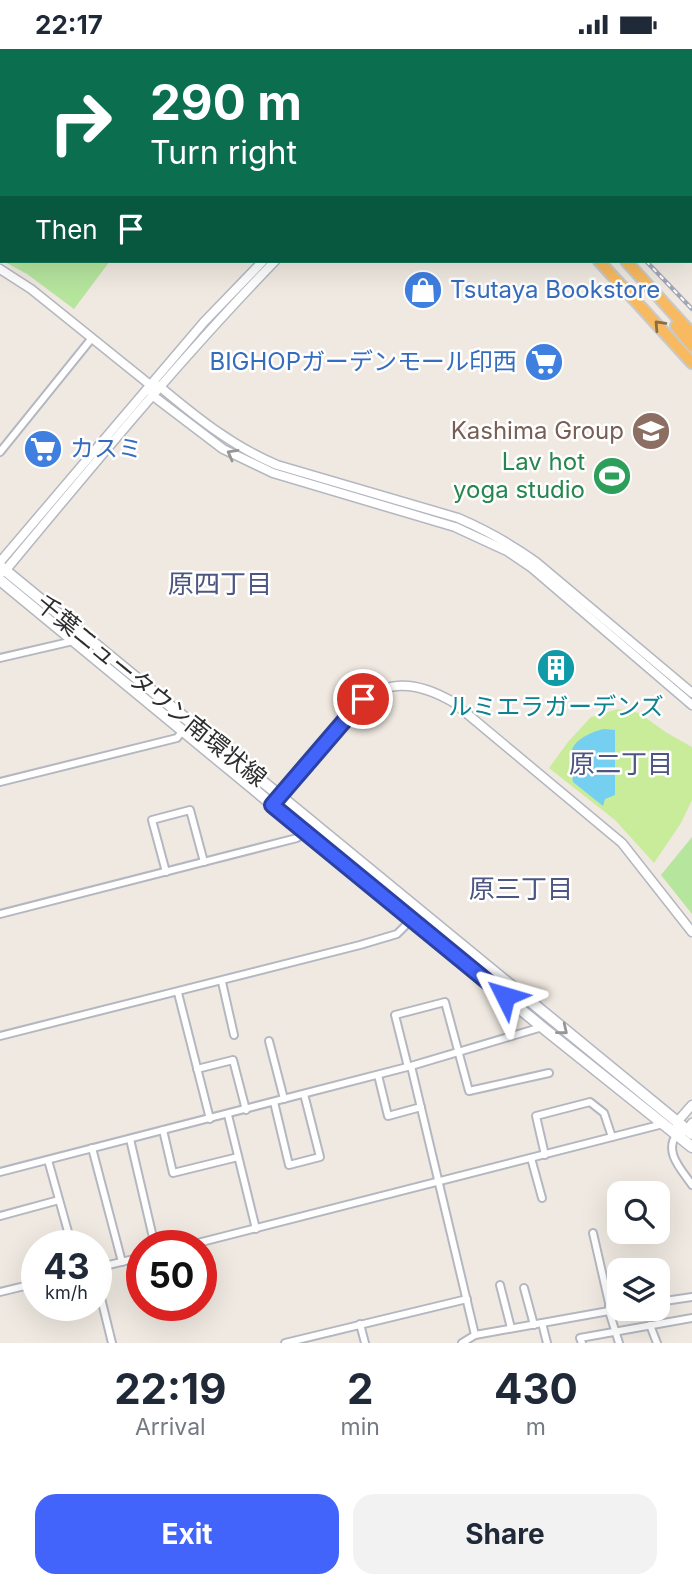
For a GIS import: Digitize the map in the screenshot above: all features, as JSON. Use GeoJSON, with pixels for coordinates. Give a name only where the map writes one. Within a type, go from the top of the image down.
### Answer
{"type":"FeatureCollection","features":[{"type":"Feature","properties":{"kind":"highway"},"geometry":{"type":"LineString","coordinates":[[600,263],[692,363]]}},
{"type":"Feature","properties":{"kind":"highway"},"geometry":{"type":"LineString","coordinates":[[628,263],[692,334]]}},
{"type":"Feature","properties":{"kind":"highway"},"geometry":{"type":"LineString","coordinates":[[664,301],[677,328],[692,346]]}},
{"type":"Feature","properties":{"kind":"main road","name":"千葉ニュータウン南環状線"},"geometry":{"type":"LineString","coordinates":[[1,571],[71,638],[272,805],[687,1130],[692,1147]]}},
{"type":"Feature","properties":{"kind":"main road","name":"千葉ニュータウン南環状線"},"geometry":{"type":"LineString","coordinates":[[1,571],[280,796],[542,1027],[663,1123],[687,1130]]}},
{"type":"Feature","properties":{"kind":"street"},"geometry":{"type":"LineString","coordinates":[[1,571],[204,322],[261,263]]}},
{"type":"Feature","properties":{"kind":"street"},"geometry":{"type":"LineString","coordinates":[[1,571],[152,395],[154,385],[273,263]]}},
{"type":"Feature","properties":{"kind":"street"},"geometry":{"type":"LineString","coordinates":[[0,269],[32,289],[92,338],[225,438],[266,461],[458,518],[511,545],[536,562],[692,693]]}},
{"type":"Feature","properties":{"kind":"street"},"geometry":{"type":"LineString","coordinates":[[0,452],[92,338]]}},
{"type":"Feature","properties":{"kind":"street"},"geometry":{"type":"LineString","coordinates":[[152,395],[223,449],[252,464],[273,473],[455,527],[507,551],[532,568],[692,705]]}},
{"type":"Feature","properties":{"kind":"street"},"geometry":{"type":"LineString","coordinates":[[0,658],[69,642],[71,638]]}},
{"type":"Feature","properties":{"kind":"street"},"geometry":{"type":"LineString","coordinates":[[272,805],[363,699],[376,691],[393,686],[411,685],[433,690],[453,702],[622,843],[692,932]]}},
{"type":"Feature","properties":{"kind":"street"},"geometry":{"type":"LineString","coordinates":[[0,782],[177,738],[183,730]]}},
{"type":"Feature","properties":{"kind":"street"},"geometry":{"type":"LineString","coordinates":[[166,872],[152,820],[190,810],[204,862]]}},
{"type":"Feature","properties":{"kind":"street"},"geometry":{"type":"LineString","coordinates":[[0,914],[297,838],[306,831]]}},
{"type":"Feature","properties":{"kind":"street"},"geometry":{"type":"LineString","coordinates":[[0,1036],[222,982],[397,934],[416,916]]}},
{"type":"Feature","properties":{"kind":"street"},"geometry":{"type":"LineString","coordinates":[[222,982],[234,1035]]}},
{"type":"Feature","properties":{"kind":"street"},"geometry":{"type":"LineString","coordinates":[[178,993],[210,1119]]}},
{"type":"Feature","properties":{"kind":"street"},"geometry":{"type":"LineString","coordinates":[[475,1335],[440,1182],[395,1015],[445,1002],[469,1091],[549,1073]]}},
{"type":"Feature","properties":{"kind":"street"},"geometry":{"type":"LineString","coordinates":[[0,1172],[378,1075],[542,1027]]}},
{"type":"Feature","properties":{"kind":"street"},"geometry":{"type":"LineString","coordinates":[[269,1041],[284,1099]]}},
{"type":"Feature","properties":{"kind":"street"},"geometry":{"type":"LineString","coordinates":[[197,1069],[233,1060],[246,1110]]}},
{"type":"Feature","properties":{"kind":"street"},"geometry":{"type":"LineString","coordinates":[[378,1075],[388,1116],[421,1107]]}},
{"type":"Feature","properties":{"kind":"street"},"geometry":{"type":"LineString","coordinates":[[274,1101],[289,1165],[320,1157],[304,1094]]}},
{"type":"Feature","properties":{"kind":"street"},"geometry":{"type":"LineString","coordinates":[[545,1155],[536,1116],[590,1102],[604,1113],[612,1137]]}},
{"type":"Feature","properties":{"kind":"street"},"geometry":{"type":"LineString","coordinates":[[677,1122],[692,1105]]}},
{"type":"Feature","properties":{"kind":"street"},"geometry":{"type":"LineString","coordinates":[[228,1115],[256,1229]]}},
{"type":"Feature","properties":{"kind":"street"},"geometry":{"type":"LineString","coordinates":[[217,1238],[663,1123]]}},
{"type":"Feature","properties":{"kind":"street"},"geometry":{"type":"LineString","coordinates":[[163,1130],[173,1173],[238,1157]]}},
{"type":"Feature","properties":{"kind":"street"},"geometry":{"type":"LineString","coordinates":[[687,1130],[671,1141],[670,1153],[692,1185]]}},
{"type":"Feature","properties":{"kind":"street"},"geometry":{"type":"LineString","coordinates":[[130,1139],[151,1230]]}},
{"type":"Feature","properties":{"kind":"street"},"geometry":{"type":"LineString","coordinates":[[92,1149],[122,1262]]}},
{"type":"Feature","properties":{"kind":"street"},"geometry":{"type":"LineString","coordinates":[[531,1159],[542,1198]]}},
{"type":"Feature","properties":{"kind":"street"},"geometry":{"type":"LineString","coordinates":[[48,1160],[67,1230]]}},
{"type":"Feature","properties":{"kind":"street"},"geometry":{"type":"LineString","coordinates":[[0,1216],[59,1200]]}},
{"type":"Feature","properties":{"kind":"street"},"geometry":{"type":"LineString","coordinates":[[593,1233],[607,1294]]}},
{"type":"Feature","properties":{"kind":"street"},"geometry":{"type":"LineString","coordinates":[[112,1264],[126,1261]]}},
{"type":"Feature","properties":{"kind":"street"},"geometry":{"type":"LineString","coordinates":[[500,1285],[511,1328]]}},
{"type":"Feature","properties":{"kind":"street"},"geometry":{"type":"LineString","coordinates":[[0,1292],[21,1287]]}},
{"type":"Feature","properties":{"kind":"street"},"geometry":{"type":"LineString","coordinates":[[524,1288],[547,1343]]}},
{"type":"Feature","properties":{"kind":"street"},"geometry":{"type":"LineString","coordinates":[[670,1300],[692,1297]]}},
{"type":"Feature","properties":{"kind":"street"},"geometry":{"type":"LineString","coordinates":[[285,1343],[304,1341],[360,1324],[467,1299]]}},
{"type":"Feature","properties":{"kind":"street"},"geometry":{"type":"LineString","coordinates":[[462,1343],[475,1335],[607,1311]]}},
{"type":"Feature","properties":{"kind":"street"},"geometry":{"type":"LineString","coordinates":[[582,1343],[580,1338],[692,1318]]}},
{"type":"Feature","properties":{"kind":"street"},"geometry":{"type":"LineString","coordinates":[[107,1321],[112,1343]]}},
{"type":"Feature","properties":{"kind":"street"},"geometry":{"type":"LineString","coordinates":[[612,1321],[619,1343]]}},
{"type":"Feature","properties":{"kind":"street"},"geometry":{"type":"LineString","coordinates":[[360,1324],[365,1343]]}},
{"type":"Feature","properties":{"kind":"street"},"geometry":{"type":"LineString","coordinates":[[650,1325],[657,1343]]}},
{"type":"Feature","properties":{"kind":"green space"},"geometry":{"type":"Polygon","coordinates":[[[7,263],[108,263],[74,309],[27,274],[7,263]]]}},
{"type":"Feature","properties":{"kind":"green space"},"geometry":{"type":"Polygon","coordinates":[[[618,709],[639,713],[692,747],[692,800],[681,823],[654,863],[615,820],[549,768],[591,717],[618,709]]]}},
{"type":"Feature","properties":{"kind":"green space"},"geometry":{"type":"Polygon","coordinates":[[[692,837],[692,914],[661,875],[692,837]]]}},
{"type":"Feature","properties":{"kind":"water"},"geometry":{"type":"Polygon","coordinates":[[[604,729],[615,730],[615,795],[605,799],[603,806],[573,782],[570,759],[573,747],[580,740],[604,729]]]}},
{"type":"Feature","properties":{"kind":"railway"},"geometry":{"type":"LineString","coordinates":[[648,263],[692,309]]}},
{"type":"Feature","properties":{"kind":"place","name":"Tsutaya Bookstore"},"geometry":{"type":"Point","coordinates":[423,290]}},
{"type":"Feature","properties":{"kind":"place","name":"BIGHOPガーデンモール印西"},"geometry":{"type":"Point","coordinates":[544,362]}},
{"type":"Feature","properties":{"kind":"place","name":"Kashima Group"},"geometry":{"type":"Point","coordinates":[651,431]}},
{"type":"Feature","properties":{"kind":"place","name":"カスミ"},"geometry":{"type":"Point","coordinates":[43,449]}},
{"type":"Feature","properties":{"kind":"place","name":"Lav hot yoga studio"},"geometry":{"type":"Point","coordinates":[612,476]}},
{"type":"Feature","properties":{"kind":"place","name":"ルミエラガーデンズ"},"geometry":{"type":"Point","coordinates":[556,668]}},
{"type":"Feature","properties":{"kind":"district","name":"原四丁目"},"geometry":{"type":"Point","coordinates":[220,584]}},
{"type":"Feature","properties":{"kind":"district","name":"原二丁目"},"geometry":{"type":"Point","coordinates":[621,764]}},
{"type":"Feature","properties":{"kind":"district","name":"原三丁目"},"geometry":{"type":"Point","coordinates":[521,889]}},
{"type":"Feature","properties":{"kind":"route"},"geometry":{"type":"LineString","coordinates":[[363,699],[272,805],[505,996]]}}]}
